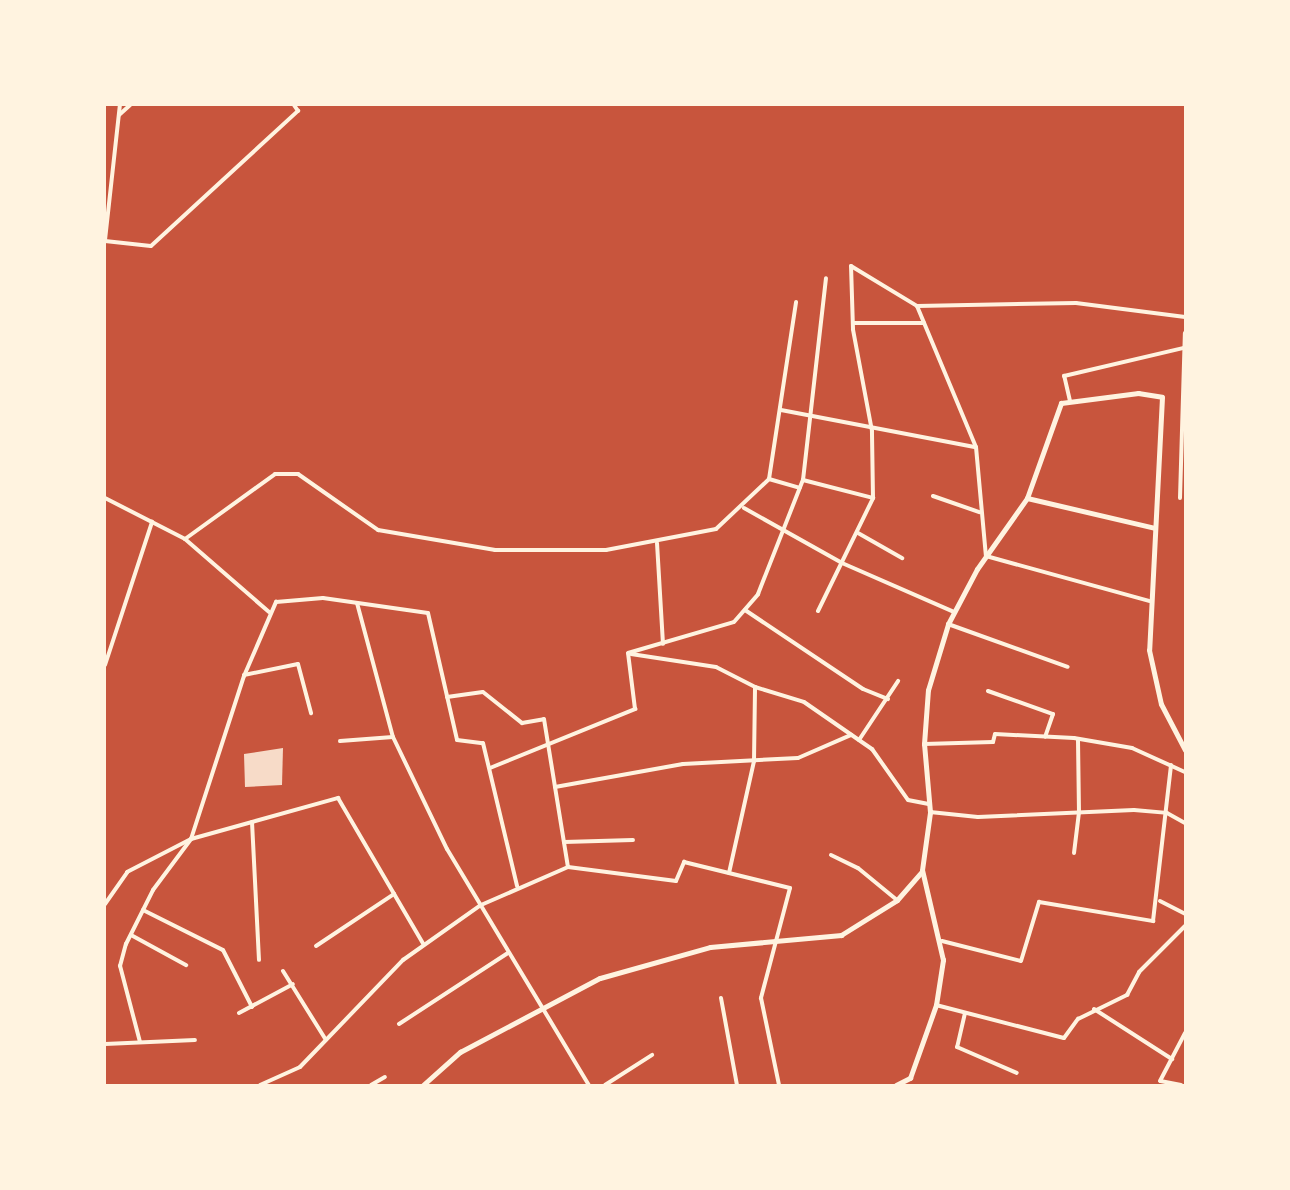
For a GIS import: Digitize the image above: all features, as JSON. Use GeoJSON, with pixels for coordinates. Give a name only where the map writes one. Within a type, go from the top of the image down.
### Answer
{"type":"FeatureCollection","features":[{"type":"Feature","properties":{"kind":"street"},"geometry":{"type":"LineString","coordinates":[[120,105],[105,240],[151,246],[298,111],[294,105]]}},
{"type":"Feature","properties":{"kind":"street"},"geometry":{"type":"LineString","coordinates":[[119,116],[130,105]]}},
{"type":"Feature","properties":{"kind":"street"},"geometry":{"type":"LineString","coordinates":[[818,611],[873,498],[872,431],[853,323],[851,266],[917,306],[1076,303],[1185,317]]}},
{"type":"Feature","properties":{"kind":"street"},"geometry":{"type":"LineString","coordinates":[[628,653],[734,622],[758,594],[803,480],[826,278]]}},
{"type":"Feature","properties":{"kind":"street"},"geometry":{"type":"LineString","coordinates":[[185,539],[275,474],[298,474],[378,530],[495,550],[606,550],[657,543],[716,529],[744,508],[769,479],[782,410],[796,302]]}},
{"type":"Feature","properties":{"kind":"street"},"geometry":{"type":"LineString","coordinates":[[917,306],[976,447],[979,512],[986,556]]}},
{"type":"Feature","properties":{"kind":"street"},"geometry":{"type":"LineString","coordinates":[[853,323],[925,323]]}},
{"type":"Feature","properties":{"kind":"street"},"geometry":{"type":"LineString","coordinates":[[1180,498],[1185,333]]}},
{"type":"Feature","properties":{"kind":"street"},"geometry":{"type":"LineString","coordinates":[[1070,401],[1064,376],[1183,348]]}},
{"type":"Feature","properties":{"kind":"street"},"geometry":{"type":"LineString","coordinates":[[913,1085],[910,1078],[936,1005],[942,941],[922,870],[930,812],[924,744],[928,690],[948,624],[986,556],[1027,498],[1061,403],[1138,393],[1162,397],[1149,601],[1155,677],[1169,722],[1185,750]]}},
{"type":"Feature","properties":{"kind":"street"},"geometry":{"type":"LineString","coordinates":[[782,410],[872,431],[976,447]]}},
{"type":"Feature","properties":{"kind":"street"},"geometry":{"type":"LineString","coordinates":[[769,479],[800,488]]}},
{"type":"Feature","properties":{"kind":"street"},"geometry":{"type":"LineString","coordinates":[[803,480],[873,498]]}},
{"type":"Feature","properties":{"kind":"street"},"geometry":{"type":"LineString","coordinates":[[933,496],[979,512]]}},
{"type":"Feature","properties":{"kind":"street"},"geometry":{"type":"LineString","coordinates":[[105,498],[185,539],[269,612]]}},
{"type":"Feature","properties":{"kind":"street"},"geometry":{"type":"LineString","coordinates":[[1027,498],[1155,528]]}},
{"type":"Feature","properties":{"kind":"street"},"geometry":{"type":"LineString","coordinates":[[744,508],[842,563],[954,612]]}},
{"type":"Feature","properties":{"kind":"street"},"geometry":{"type":"LineString","coordinates":[[105,664],[152,522]]}},
{"type":"Feature","properties":{"kind":"street"},"geometry":{"type":"LineString","coordinates":[[858,532],[902,558]]}},
{"type":"Feature","properties":{"kind":"street"},"geometry":{"type":"LineString","coordinates":[[657,543],[663,644]]}},
{"type":"Feature","properties":{"kind":"street"},"geometry":{"type":"LineString","coordinates":[[986,556],[1149,601]]}},
{"type":"Feature","properties":{"kind":"street"},"geometry":{"type":"LineString","coordinates":[[140,1042],[120,966],[130,935],[143,910],[191,839],[243,676],[269,612],[276,602],[323,598],[428,613],[457,740],[483,742],[517,886]]}},
{"type":"Feature","properties":{"kind":"street"},"geometry":{"type":"LineString","coordinates":[[357,603],[393,737],[447,849],[587,1084]]}},
{"type":"Feature","properties":{"kind":"street"},"geometry":{"type":"LineString","coordinates":[[745,610],[863,689],[888,699]]}},
{"type":"Feature","properties":{"kind":"street"},"geometry":{"type":"LineString","coordinates":[[948,624],[1068,667]]}},
{"type":"Feature","properties":{"kind":"street"},"geometry":{"type":"LineString","coordinates":[[628,653],[716,667],[755,687],[804,702],[859,740],[884,762],[908,801],[929,804]]}},
{"type":"Feature","properties":{"kind":"street"},"geometry":{"type":"LineString","coordinates":[[490,768],[635,709],[628,653]]}},
{"type":"Feature","properties":{"kind":"street"},"geometry":{"type":"LineString","coordinates":[[243,676],[298,663],[311,713]]}},
{"type":"Feature","properties":{"kind":"street"},"geometry":{"type":"LineString","coordinates":[[859,740],[898,681]]}},
{"type":"Feature","properties":{"kind":"street"},"geometry":{"type":"LineString","coordinates":[[729,873],[753,761],[755,687]]}},
{"type":"Feature","properties":{"kind":"street"},"geometry":{"type":"LineString","coordinates":[[988,691],[1053,714],[1045,737]]}},
{"type":"Feature","properties":{"kind":"street"},"geometry":{"type":"LineString","coordinates":[[447,697],[483,692],[522,723],[544,719],[567,867]]}},
{"type":"Feature","properties":{"kind":"street"},"geometry":{"type":"LineString","coordinates":[[924,744],[993,742],[994,734],[1078,739],[1132,748],[1185,772]]}},
{"type":"Feature","properties":{"kind":"street"},"geometry":{"type":"LineString","coordinates":[[555,787],[682,764],[798,758],[851,735]]}},
{"type":"Feature","properties":{"kind":"street"},"geometry":{"type":"LineString","coordinates":[[340,741],[393,737]]}},
{"type":"Feature","properties":{"kind":"street"},"geometry":{"type":"LineString","coordinates":[[1074,853],[1079,812],[1078,739]]}},
{"type":"Feature","properties":{"kind":"street"},"geometry":{"type":"LineString","coordinates":[[942,941],[1021,961],[1039,902],[1153,921],[1160,902],[1171,765]]}},
{"type":"Feature","properties":{"kind":"street"},"geometry":{"type":"LineString","coordinates":[[105,904],[127,872],[191,839],[338,798],[424,945]]}},
{"type":"Feature","properties":{"kind":"street"},"geometry":{"type":"LineString","coordinates":[[930,812],[978,817],[1079,812],[1167,813],[1185,824]]}},
{"type":"Feature","properties":{"kind":"street"},"geometry":{"type":"LineString","coordinates":[[252,822],[259,960]]}},
{"type":"Feature","properties":{"kind":"street"},"geometry":{"type":"LineString","coordinates":[[564,842],[633,840]]}},
{"type":"Feature","properties":{"kind":"street"},"geometry":{"type":"LineString","coordinates":[[831,855],[858,868],[897,900]]}},
{"type":"Feature","properties":{"kind":"street"},"geometry":{"type":"LineString","coordinates":[[260,1085],[300,1067],[424,945],[481,905],[517,886],[567,867],[675,881],[684,862],[790,888],[761,998],[778,1085]]}},
{"type":"Feature","properties":{"kind":"street"},"geometry":{"type":"LineString","coordinates":[[423,1085],[459,1052],[626,967],[710,947],[841,935],[897,900],[922,870]]}},
{"type":"Feature","properties":{"kind":"street"},"geometry":{"type":"LineString","coordinates":[[316,946],[394,894]]}},
{"type":"Feature","properties":{"kind":"street"},"geometry":{"type":"LineString","coordinates":[[1160,902],[1185,914]]}},
{"type":"Feature","properties":{"kind":"street"},"geometry":{"type":"LineString","coordinates":[[143,910],[223,950],[252,1007]]}},
{"type":"Feature","properties":{"kind":"street"},"geometry":{"type":"LineString","coordinates":[[936,1005],[1064,1038],[1094,1009],[1127,995],[1139,972],[1184,928]]}},
{"type":"Feature","properties":{"kind":"street"},"geometry":{"type":"LineString","coordinates":[[130,935],[186,965]]}},
{"type":"Feature","properties":{"kind":"street"},"geometry":{"type":"LineString","coordinates":[[399,1024],[508,953]]}},
{"type":"Feature","properties":{"kind":"street"},"geometry":{"type":"LineString","coordinates":[[283,971],[326,1040]]}},
{"type":"Feature","properties":{"kind":"street"},"geometry":{"type":"LineString","coordinates":[[239,1013],[293,984]]}},
{"type":"Feature","properties":{"kind":"street"},"geometry":{"type":"LineString","coordinates":[[721,998],[737,1085]]}},
{"type":"Feature","properties":{"kind":"street"},"geometry":{"type":"LineString","coordinates":[[1094,1009],[1172,1059]]}},
{"type":"Feature","properties":{"kind":"street"},"geometry":{"type":"LineString","coordinates":[[965,1013],[957,1047],[1017,1073]]}},
{"type":"Feature","properties":{"kind":"street"},"geometry":{"type":"LineString","coordinates":[[1181,1085],[1160,1081],[1185,1033]]}},
{"type":"Feature","properties":{"kind":"street"},"geometry":{"type":"LineString","coordinates":[[105,1044],[195,1040]]}},
{"type":"Feature","properties":{"kind":"street"},"geometry":{"type":"LineString","coordinates":[[605,1085],[652,1055]]}},
{"type":"Feature","properties":{"kind":"street"},"geometry":{"type":"LineString","coordinates":[[371,1085],[385,1077]]}},
{"type":"Feature","properties":{"kind":"street"},"geometry":{"type":"LineString","coordinates":[[896,1085],[910,1078]]}},
{"type":"Feature","properties":{"kind":"building"},"geometry":{"type":"Polygon","coordinates":[[[283,748],[282,785],[245,787],[244,754],[283,748]]]}}]}
